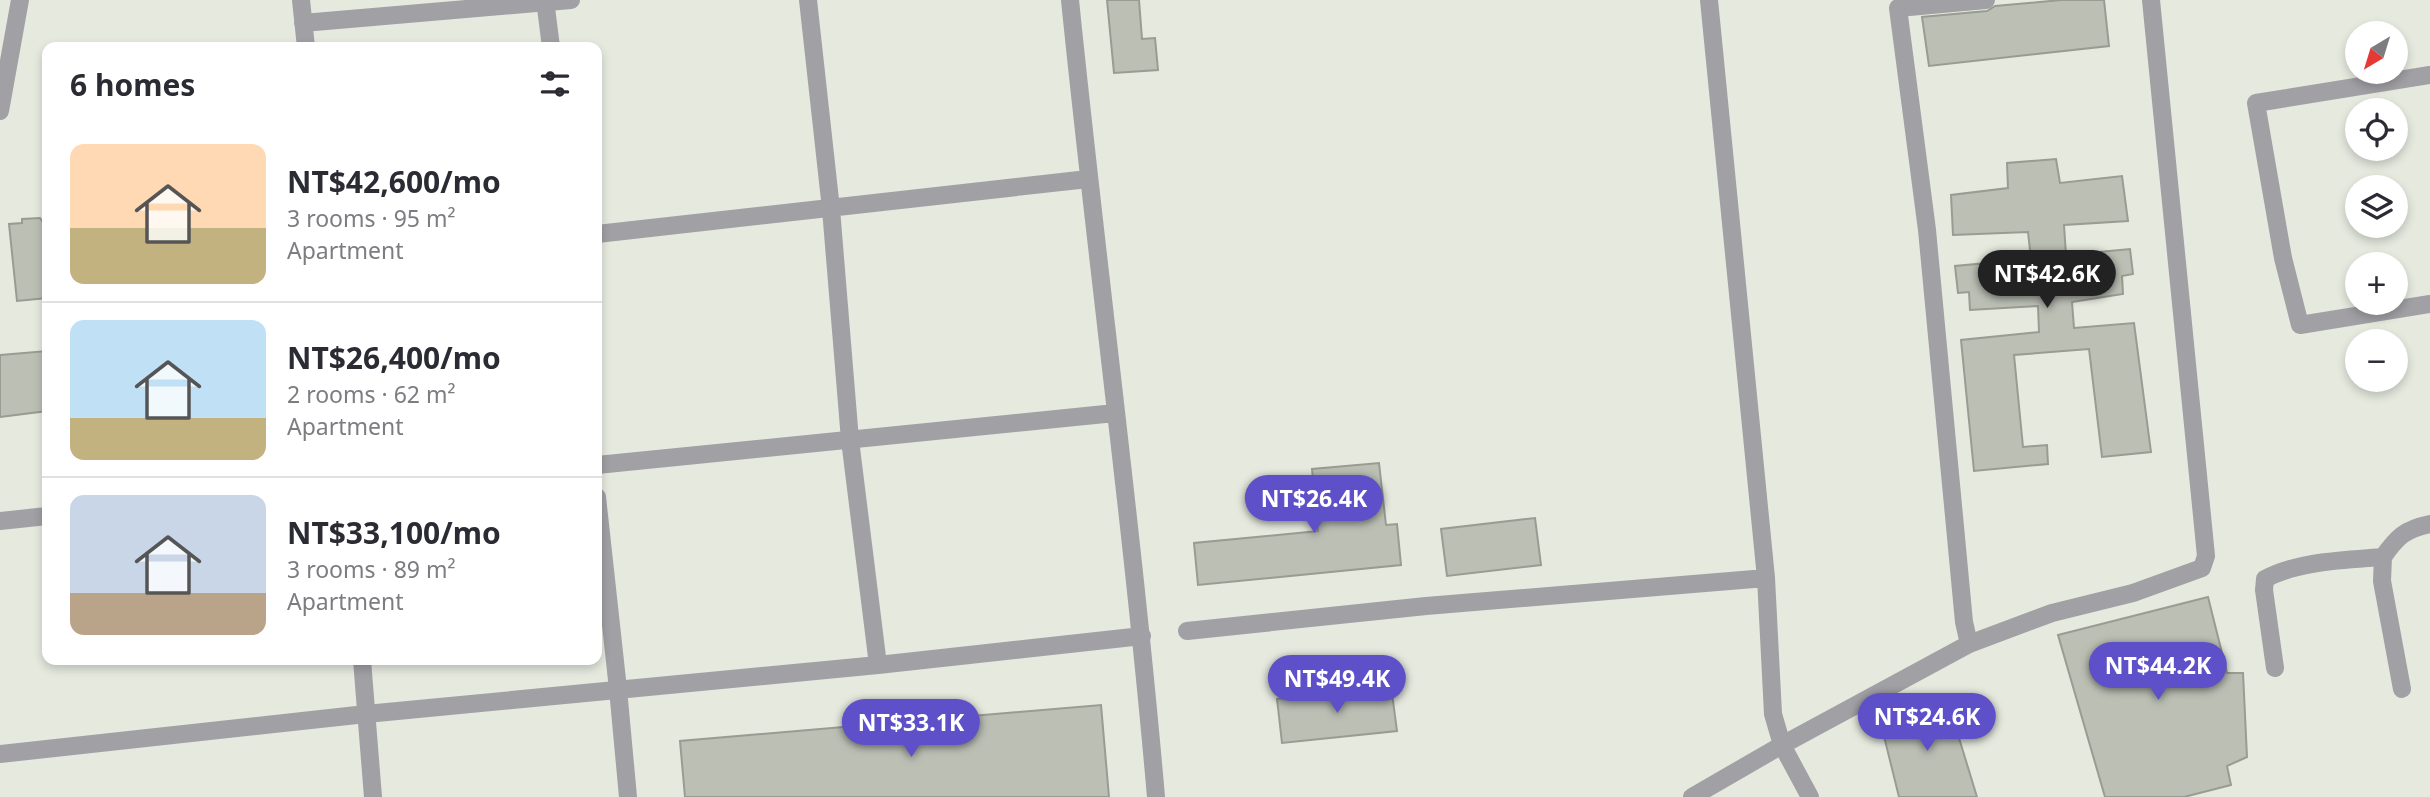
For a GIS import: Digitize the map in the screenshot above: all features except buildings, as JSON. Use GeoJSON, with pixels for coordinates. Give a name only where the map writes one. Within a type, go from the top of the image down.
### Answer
{"type":"FeatureCollection","features":[{"type":"Feature","properties":{"kind":"street"},"geometry":{"type":"LineString","coordinates":[[0,111],[19,0]]}},
{"type":"Feature","properties":{"kind":"street"},"geometry":{"type":"LineString","coordinates":[[301,0],[305,42]]}},
{"type":"Feature","properties":{"kind":"street"},"geometry":{"type":"LineString","coordinates":[[303,23],[571,0]]}},
{"type":"Feature","properties":{"kind":"street"},"geometry":{"type":"LineString","coordinates":[[808,0],[831,209],[850,440],[878,665]]}},
{"type":"Feature","properties":{"kind":"street"},"geometry":{"type":"LineString","coordinates":[[1070,0],[1088,179],[1142,636],[1156,797]]}},
{"type":"Feature","properties":{"kind":"street"},"geometry":{"type":"LineString","coordinates":[[1709,0],[1766,578],[1773,714],[1782,745],[1810,797]]}},
{"type":"Feature","properties":{"kind":"street"},"geometry":{"type":"LineString","coordinates":[[1969,644],[1964,622],[1927,230],[1898,8],[1986,0]]}},
{"type":"Feature","properties":{"kind":"street"},"geometry":{"type":"LineString","coordinates":[[1692,797],[1969,644],[2052,613],[2133,593],[2202,568],[2206,556],[2151,0]]}},
{"type":"Feature","properties":{"kind":"street"},"geometry":{"type":"LineString","coordinates":[[545,1],[550,42]]}},
{"type":"Feature","properties":{"kind":"street"},"geometry":{"type":"LineString","coordinates":[[2430,75],[2256,103],[2283,258],[2300,326],[2430,304]]}},
{"type":"Feature","properties":{"kind":"street"},"geometry":{"type":"LineString","coordinates":[[602,233],[1088,179]]}},
{"type":"Feature","properties":{"kind":"street"},"geometry":{"type":"LineString","coordinates":[[602,465],[1115,413]]}},
{"type":"Feature","properties":{"kind":"street"},"geometry":{"type":"LineString","coordinates":[[0,521],[42,517]]}},
{"type":"Feature","properties":{"kind":"street"},"geometry":{"type":"LineString","coordinates":[[2402,689],[2382,581],[2383,557],[2394,541],[2410,528],[2430,524]]}},
{"type":"Feature","properties":{"kind":"street"},"geometry":{"type":"LineString","coordinates":[[602,543],[628,797]]}},
{"type":"Feature","properties":{"kind":"street"},"geometry":{"type":"LineString","coordinates":[[2275,668],[2264,590],[2265,579],[2274,574],[2328,561],[2383,557]]}},
{"type":"Feature","properties":{"kind":"street"},"geometry":{"type":"LineString","coordinates":[[1187,631],[1426,606],[1766,578]]}},
{"type":"Feature","properties":{"kind":"street"},"geometry":{"type":"LineString","coordinates":[[0,754],[366,714],[878,665],[1142,636]]}},
{"type":"Feature","properties":{"kind":"street"},"geometry":{"type":"LineString","coordinates":[[362,665],[373,797]]}}]}
